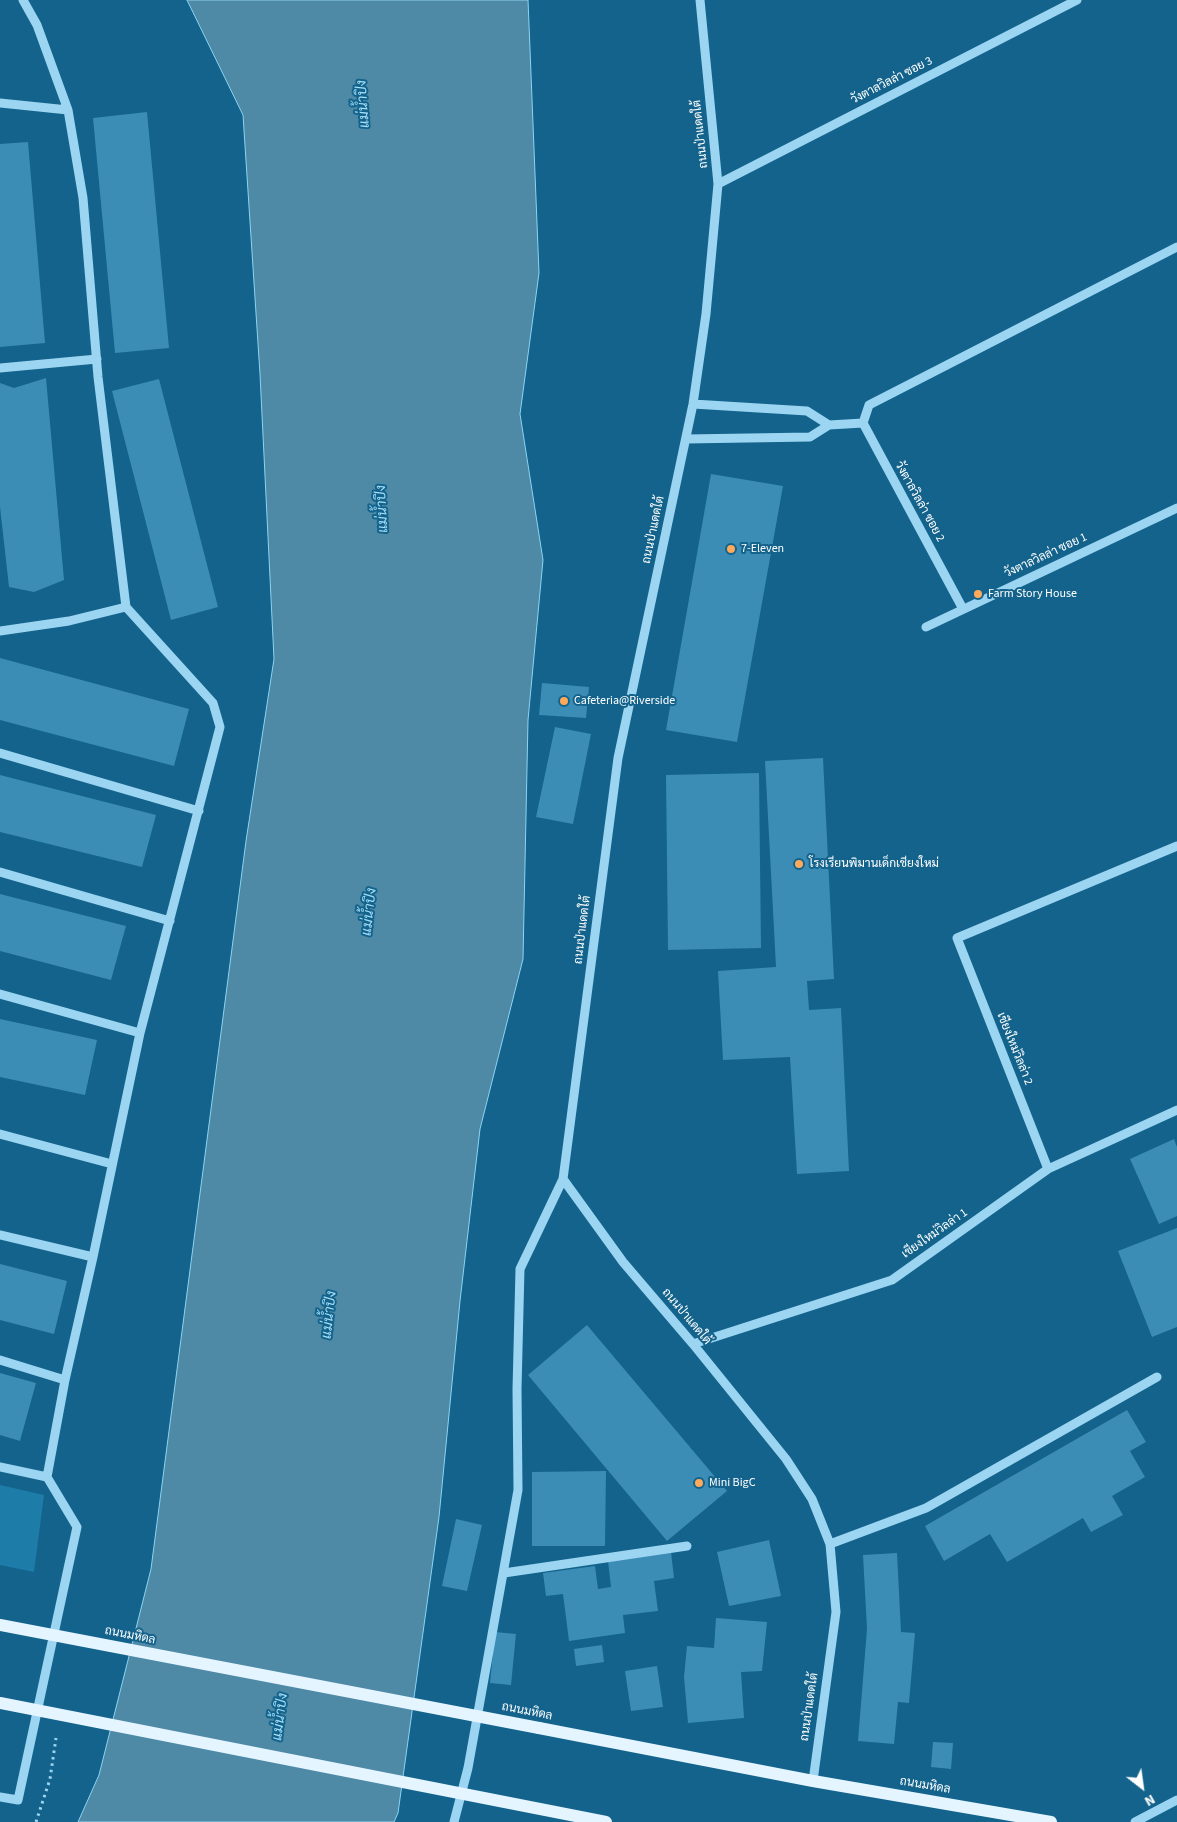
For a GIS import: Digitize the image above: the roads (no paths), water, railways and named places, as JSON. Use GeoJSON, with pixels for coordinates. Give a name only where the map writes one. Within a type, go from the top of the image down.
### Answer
{"type":"FeatureCollection","features":[{"type":"Feature","properties":{"kind":"main road","name":"ถนนมหิดล"},"geometry":{"type":"LineString","coordinates":[[0,1625],[813,1781],[1050,1822]]}},
{"type":"Feature","properties":{"kind":"main road"},"geometry":{"type":"LineString","coordinates":[[0,1703],[606,1822]]}},
{"type":"Feature","properties":{"kind":"street"},"geometry":{"type":"LineString","coordinates":[[0,1797],[18,1800],[76,1526],[47,1478],[65,1380],[140,1033],[220,727],[213,703],[126,607],[97,359],[83,198],[68,110],[37,25],[23,0]]}},
{"type":"Feature","properties":{"kind":"street","name":"ถนนป่าแดดใต้"},"geometry":{"type":"LineString","coordinates":[[700,0],[718,184],[706,314],[686,440],[618,758],[563,1180],[623,1262],[693,1344],[786,1459],[812,1499],[830,1544],[836,1612],[813,1781]]}},
{"type":"Feature","properties":{"kind":"street","name":"วังตาลวิลล่า ซอย 3"},"geometry":{"type":"LineString","coordinates":[[718,184],[1077,0]]}},
{"type":"Feature","properties":{"kind":"street"},"geometry":{"type":"LineString","coordinates":[[0,103],[68,110]]}},
{"type":"Feature","properties":{"kind":"street"},"geometry":{"type":"LineString","coordinates":[[686,440],[810,437],[829,425],[863,424],[869,406],[1177,247]]}},
{"type":"Feature","properties":{"kind":"street"},"geometry":{"type":"LineString","coordinates":[[0,368],[97,359]]}},
{"type":"Feature","properties":{"kind":"street"},"geometry":{"type":"LineString","coordinates":[[693,404],[807,411],[829,425]]}},
{"type":"Feature","properties":{"kind":"street","name":"วังตาลวิลล่า ซอย 2"},"geometry":{"type":"LineString","coordinates":[[863,424],[963,609]]}},
{"type":"Feature","properties":{"kind":"street","name":"วังตาลวิลล่า ซอย 1"},"geometry":{"type":"LineString","coordinates":[[926,627],[1177,508]]}},
{"type":"Feature","properties":{"kind":"street"},"geometry":{"type":"LineString","coordinates":[[0,631],[68,620],[126,607]]}},
{"type":"Feature","properties":{"kind":"street"},"geometry":{"type":"LineString","coordinates":[[0,753],[199,811]]}},
{"type":"Feature","properties":{"kind":"street","name":"เชียงใหม่วิลล่า 2"},"geometry":{"type":"LineString","coordinates":[[1048,1168],[957,938],[1177,846]]}},
{"type":"Feature","properties":{"kind":"street"},"geometry":{"type":"LineString","coordinates":[[0,872],[170,920]]}},
{"type":"Feature","properties":{"kind":"street"},"geometry":{"type":"LineString","coordinates":[[0,994],[140,1033]]}},
{"type":"Feature","properties":{"kind":"street","name":"เชียงใหม่วิลล่า 1"},"geometry":{"type":"LineString","coordinates":[[693,1344],[892,1280],[1048,1168],[1177,1110]]}},
{"type":"Feature","properties":{"kind":"street"},"geometry":{"type":"LineString","coordinates":[[0,1134],[112,1164]]}},
{"type":"Feature","properties":{"kind":"street"},"geometry":{"type":"LineString","coordinates":[[454,1822],[468,1768],[518,1490],[517,1388],[520,1269],[563,1180]]}},
{"type":"Feature","properties":{"kind":"street"},"geometry":{"type":"LineString","coordinates":[[0,1235],[93,1257]]}},
{"type":"Feature","properties":{"kind":"street"},"geometry":{"type":"LineString","coordinates":[[0,1360],[65,1380]]}},
{"type":"Feature","properties":{"kind":"street"},"geometry":{"type":"LineString","coordinates":[[830,1544],[926,1508],[1157,1377]]}},
{"type":"Feature","properties":{"kind":"street"},"geometry":{"type":"LineString","coordinates":[[0,1467],[47,1478]]}},
{"type":"Feature","properties":{"kind":"street"},"geometry":{"type":"LineString","coordinates":[[504,1573],[687,1546]]}},
{"type":"Feature","properties":{"kind":"street"},"geometry":{"type":"LineString","coordinates":[[1135,1822],[1177,1800]]}},
{"type":"Feature","properties":{"kind":"water","name":"แม่น้ำปิง"},"geometry":{"type":"Polygon","coordinates":[[[187,0],[528,0],[539,273],[520,414],[543,560],[528,720],[523,959],[480,1129],[460,1301],[439,1517],[398,1813],[394,1822],[78,1822],[99,1775],[151,1569],[246,841],[274,659],[260,374],[243,115],[187,0]]]}},
{"type":"Feature","properties":{"kind":"place","name":"7-Eleven"},"geometry":{"type":"Point","coordinates":[731,549]}},
{"type":"Feature","properties":{"kind":"place","name":"Farm Story House"},"geometry":{"type":"Point","coordinates":[978,594]}},
{"type":"Feature","properties":{"kind":"place","name":"Cafeteria@Riverside"},"geometry":{"type":"Point","coordinates":[564,701]}},
{"type":"Feature","properties":{"kind":"place","name":"โรงเรียนพิมานเด็กเชียงใหม่"},"geometry":{"type":"Point","coordinates":[799,864]}},
{"type":"Feature","properties":{"kind":"place","name":"Mini BigC"},"geometry":{"type":"Point","coordinates":[699,1483]}}]}
